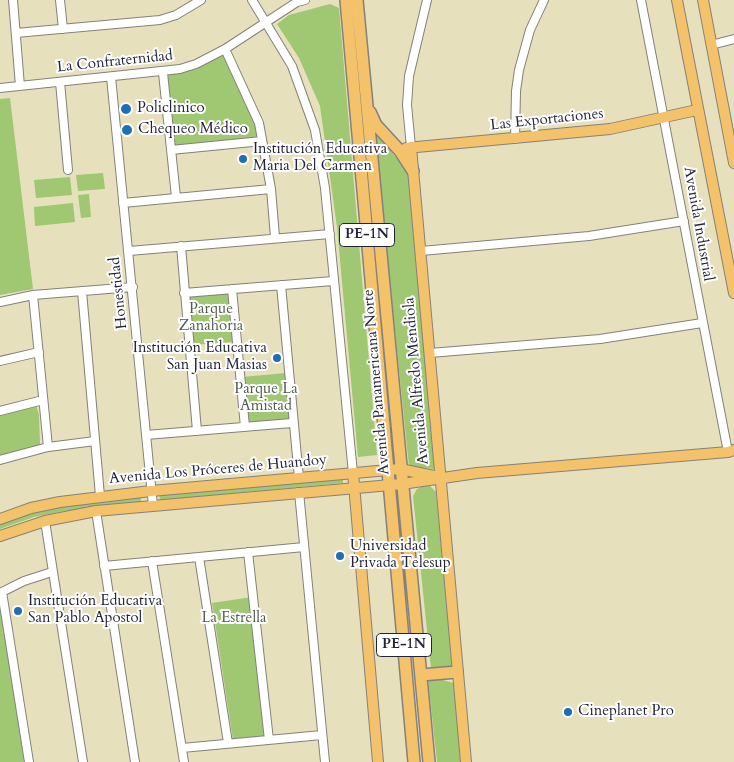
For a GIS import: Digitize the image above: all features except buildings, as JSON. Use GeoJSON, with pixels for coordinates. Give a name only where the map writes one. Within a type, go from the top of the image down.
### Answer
{"type":"FeatureCollection","features":[{"type":"Feature","properties":{"kind":"highway","name":"Avenida Panamericana Norte"},"geometry":{"type":"LineString","coordinates":[[346,0],[414,762]]}},
{"type":"Feature","properties":{"kind":"highway","name":"Avenida Panamericana Norte"},"geometry":{"type":"LineString","coordinates":[[357,0],[429,762]]}},
{"type":"Feature","properties":{"kind":"highway"},"geometry":{"type":"LineString","coordinates":[[367,106],[376,125],[405,149],[413,171]]}},
{"type":"Feature","properties":{"kind":"highway"},"geometry":{"type":"LineString","coordinates":[[421,675],[457,672]]}},
{"type":"Feature","properties":{"kind":"main road"},"geometry":{"type":"LineString","coordinates":[[677,0],[734,292]]}},
{"type":"Feature","properties":{"kind":"main road"},"geometry":{"type":"LineString","coordinates":[[703,0],[734,163]]}},
{"type":"Feature","properties":{"kind":"main road","name":"Las Exportaciones"},"geometry":{"type":"LineString","coordinates":[[405,149],[610,128],[697,110]]}},
{"type":"Feature","properties":{"kind":"main road","name":"Avenida Alfredo Mendiola"},"geometry":{"type":"LineString","coordinates":[[413,171],[466,762]]}},
{"type":"Feature","properties":{"kind":"main road","name":"Avenida Los Próceres de Huandoy"},"geometry":{"type":"LineString","coordinates":[[0,536],[45,520],[96,511],[732,452]]}},
{"type":"Feature","properties":{"kind":"main road","name":"Avenida Los Próceres de Huandoy"},"geometry":{"type":"LineString","coordinates":[[0,519],[31,508],[100,496],[151,491],[400,469],[440,478]]}},
{"type":"Feature","properties":{"kind":"main road"},"geometry":{"type":"LineString","coordinates":[[353,473],[378,762]]}},
{"type":"Feature","properties":{"kind":"street"},"geometry":{"type":"LineString","coordinates":[[13,0],[20,86]]}},
{"type":"Feature","properties":{"kind":"street"},"geometry":{"type":"LineString","coordinates":[[60,0],[62,30]]}},
{"type":"Feature","properties":{"kind":"street"},"geometry":{"type":"LineString","coordinates":[[252,0],[292,66],[315,130],[322,163],[330,234],[353,473]]}},
{"type":"Feature","properties":{"kind":"street","name":"La Confraternidad"},"geometry":{"type":"LineString","coordinates":[[0,88],[163,73],[196,64],[225,48],[297,2],[305,0]]}},
{"type":"Feature","properties":{"kind":"street"},"geometry":{"type":"LineString","coordinates":[[405,149],[409,76],[427,0]]}},
{"type":"Feature","properties":{"kind":"street"},"geometry":{"type":"LineString","coordinates":[[515,139],[516,91],[519,70],[530,30],[544,0]]}},
{"type":"Feature","properties":{"kind":"street"},"geometry":{"type":"LineString","coordinates":[[16,33],[160,20],[176,16],[197,1]]}},
{"type":"Feature","properties":{"kind":"street","name":"Avenida Industrial"},"geometry":{"type":"LineString","coordinates":[[644,1],[702,323],[732,452]]}},
{"type":"Feature","properties":{"kind":"street"},"geometry":{"type":"LineString","coordinates":[[711,45],[734,38]]}},
{"type":"Feature","properties":{"kind":"street"},"geometry":{"type":"LineString","coordinates":[[225,48],[259,122],[271,188],[275,237]]}},
{"type":"Feature","properties":{"kind":"street"},"geometry":{"type":"LineString","coordinates":[[163,73],[176,197]]}},
{"type":"Feature","properties":{"kind":"street","name":"Honestidad"},"geometry":{"type":"LineString","coordinates":[[111,78],[153,506]]}},
{"type":"Feature","properties":{"kind":"street"},"geometry":{"type":"LineString","coordinates":[[60,82],[68,170]]}},
{"type":"Feature","properties":{"kind":"street"},"geometry":{"type":"LineString","coordinates":[[171,150],[262,141]]}},
{"type":"Feature","properties":{"kind":"street"},"geometry":{"type":"LineString","coordinates":[[122,203],[271,188]]}},
{"type":"Feature","properties":{"kind":"street"},"geometry":{"type":"LineString","coordinates":[[421,251],[589,236],[684,220]]}},
{"type":"Feature","properties":{"kind":"street"},"geometry":{"type":"LineString","coordinates":[[129,251],[275,237],[330,234]]}},
{"type":"Feature","properties":{"kind":"street"},"geometry":{"type":"LineString","coordinates":[[181,246],[198,431]]}},
{"type":"Feature","properties":{"kind":"street"},"geometry":{"type":"LineString","coordinates":[[184,293],[334,281]]}},
{"type":"Feature","properties":{"kind":"street"},"geometry":{"type":"LineString","coordinates":[[281,285],[292,423],[299,478]]}},
{"type":"Feature","properties":{"kind":"street"},"geometry":{"type":"LineString","coordinates":[[0,302],[33,295],[133,287]]}},
{"type":"Feature","properties":{"kind":"street"},"geometry":{"type":"LineString","coordinates":[[232,289],[245,427]]}},
{"type":"Feature","properties":{"kind":"street"},"geometry":{"type":"LineString","coordinates":[[82,291],[100,496]]}},
{"type":"Feature","properties":{"kind":"street"},"geometry":{"type":"LineString","coordinates":[[33,295],[48,447]]}},
{"type":"Feature","properties":{"kind":"street"},"geometry":{"type":"LineString","coordinates":[[430,353],[600,339],[702,323]]}},
{"type":"Feature","properties":{"kind":"street"},"geometry":{"type":"LineString","coordinates":[[0,361],[38,352]]}},
{"type":"Feature","properties":{"kind":"street"},"geometry":{"type":"LineString","coordinates":[[0,411],[43,400]]}},
{"type":"Feature","properties":{"kind":"street"},"geometry":{"type":"LineString","coordinates":[[146,435],[292,423]]}},
{"type":"Feature","properties":{"kind":"street"},"geometry":{"type":"LineString","coordinates":[[0,460],[48,447],[95,441]]}},
{"type":"Feature","properties":{"kind":"street"},"geometry":{"type":"LineString","coordinates":[[299,492],[325,762]]}},
{"type":"Feature","properties":{"kind":"street"},"geometry":{"type":"LineString","coordinates":[[96,511],[135,762]]}},
{"type":"Feature","properties":{"kind":"street"},"geometry":{"type":"LineString","coordinates":[[45,520],[83,762]]}},
{"type":"Feature","properties":{"kind":"street"},"geometry":{"type":"LineString","coordinates":[[104,566],[304,547]]}},
{"type":"Feature","properties":{"kind":"street"},"geometry":{"type":"LineString","coordinates":[[248,552],[269,740]]}},
{"type":"Feature","properties":{"kind":"street"},"geometry":{"type":"LineString","coordinates":[[199,557],[228,742]]}},
{"type":"Feature","properties":{"kind":"street"},"geometry":{"type":"LineString","coordinates":[[152,561],[184,762]]}},
{"type":"Feature","properties":{"kind":"street"},"geometry":{"type":"LineString","coordinates":[[29,762],[1,592],[24,581],[52,572]]}},
{"type":"Feature","properties":{"kind":"street"},"geometry":{"type":"LineString","coordinates":[[182,748],[228,742],[322,735]]}},
{"type":"Feature","properties":{"kind":"green space"},"geometry":{"type":"Polygon","coordinates":[[[330,4],[339,8],[377,455],[358,457],[337,227],[320,106],[299,58],[277,24],[289,15],[330,4]]]}},
{"type":"Feature","properties":{"kind":"green space"},"geometry":{"type":"Polygon","coordinates":[[[224,53],[255,121],[260,139],[174,146],[167,75],[207,63],[224,53]]]}},
{"type":"Feature","properties":{"kind":"green space"},"geometry":{"type":"Polygon","coordinates":[[[10,98],[33,289],[0,295],[0,99],[10,98]]]}},
{"type":"Feature","properties":{"kind":"green space"},"geometry":{"type":"Polygon","coordinates":[[[375,133],[408,172],[435,469],[409,467],[375,133]]]}},
{"type":"Feature","properties":{"kind":"green space"},"geometry":{"type":"Polygon","coordinates":[[[103,173],[105,189],[78,191],[76,175],[103,173]]]}},
{"type":"Feature","properties":{"kind":"green space"},"geometry":{"type":"Polygon","coordinates":[[[70,177],[72,195],[36,198],[34,180],[70,177]]]}},
{"type":"Feature","properties":{"kind":"green space"},"geometry":{"type":"Polygon","coordinates":[[[89,194],[91,217],[81,218],[78,195],[89,194]]]}},
{"type":"Feature","properties":{"kind":"green space"},"geometry":{"type":"Polygon","coordinates":[[[73,203],[75,222],[35,226],[34,207],[73,203]]]}},
{"type":"Feature","properties":{"kind":"green space","name":"Parque Zanahoria"},"geometry":{"type":"Polygon","coordinates":[[[230,291],[235,342],[192,345],[187,295],[230,291]]]}},
{"type":"Feature","properties":{"kind":"green space","name":"Parque La Amistad"},"geometry":{"type":"Polygon","coordinates":[[[286,373],[290,421],[247,425],[242,377],[286,373]]]}},
{"type":"Feature","properties":{"kind":"green space"},"geometry":{"type":"Polygon","coordinates":[[[36,405],[39,415],[40,444],[38,447],[0,458],[0,412],[36,405]]]}},
{"type":"Feature","properties":{"kind":"green space"},"geometry":{"type":"Polygon","coordinates":[[[343,477],[343,483],[160,500],[159,494],[343,477]]]}},
{"type":"Feature","properties":{"kind":"green space"},"geometry":{"type":"Polygon","coordinates":[[[423,486],[430,486],[436,492],[452,667],[431,669],[413,496],[417,489],[423,486]]]}},
{"type":"Feature","properties":{"kind":"green space"},"geometry":{"type":"Polygon","coordinates":[[[141,495],[141,502],[64,511],[34,517],[0,529],[0,522],[32,511],[141,495]]]}},
{"type":"Feature","properties":{"kind":"green space","name":"La Estrella"},"geometry":{"type":"Polygon","coordinates":[[[252,597],[265,737],[233,740],[212,603],[252,597]]]}},
{"type":"Feature","properties":{"kind":"green space"},"geometry":{"type":"Polygon","coordinates":[[[0,606],[2,608],[25,762],[0,762],[0,606]]]}},
{"type":"Feature","properties":{"kind":"green space"},"geometry":{"type":"Polygon","coordinates":[[[428,679],[439,679],[454,683],[461,762],[437,762],[428,679]]]}},
{"type":"Feature","properties":{"kind":"place","name":"Policlinico"},"geometry":{"type":"Point","coordinates":[126,109]}},
{"type":"Feature","properties":{"kind":"place","name":"Chequeo Médico"},"geometry":{"type":"Point","coordinates":[127,130]}},
{"type":"Feature","properties":{"kind":"place","name":"Institución Educativa Maria Del Carmen"},"geometry":{"type":"Point","coordinates":[243,159]}},
{"type":"Feature","properties":{"kind":"place","name":"Institución Educativa San Juan Masias"},"geometry":{"type":"Point","coordinates":[277,358]}},
{"type":"Feature","properties":{"kind":"place","name":"Universidad Privada Telesup"},"geometry":{"type":"Point","coordinates":[340,556]}},
{"type":"Feature","properties":{"kind":"place","name":"Institución Educativa San Pablo Apostol"},"geometry":{"type":"Point","coordinates":[18,611]}},
{"type":"Feature","properties":{"kind":"place","name":"Cineplanet Pro"},"geometry":{"type":"Point","coordinates":[568,712]}}]}
